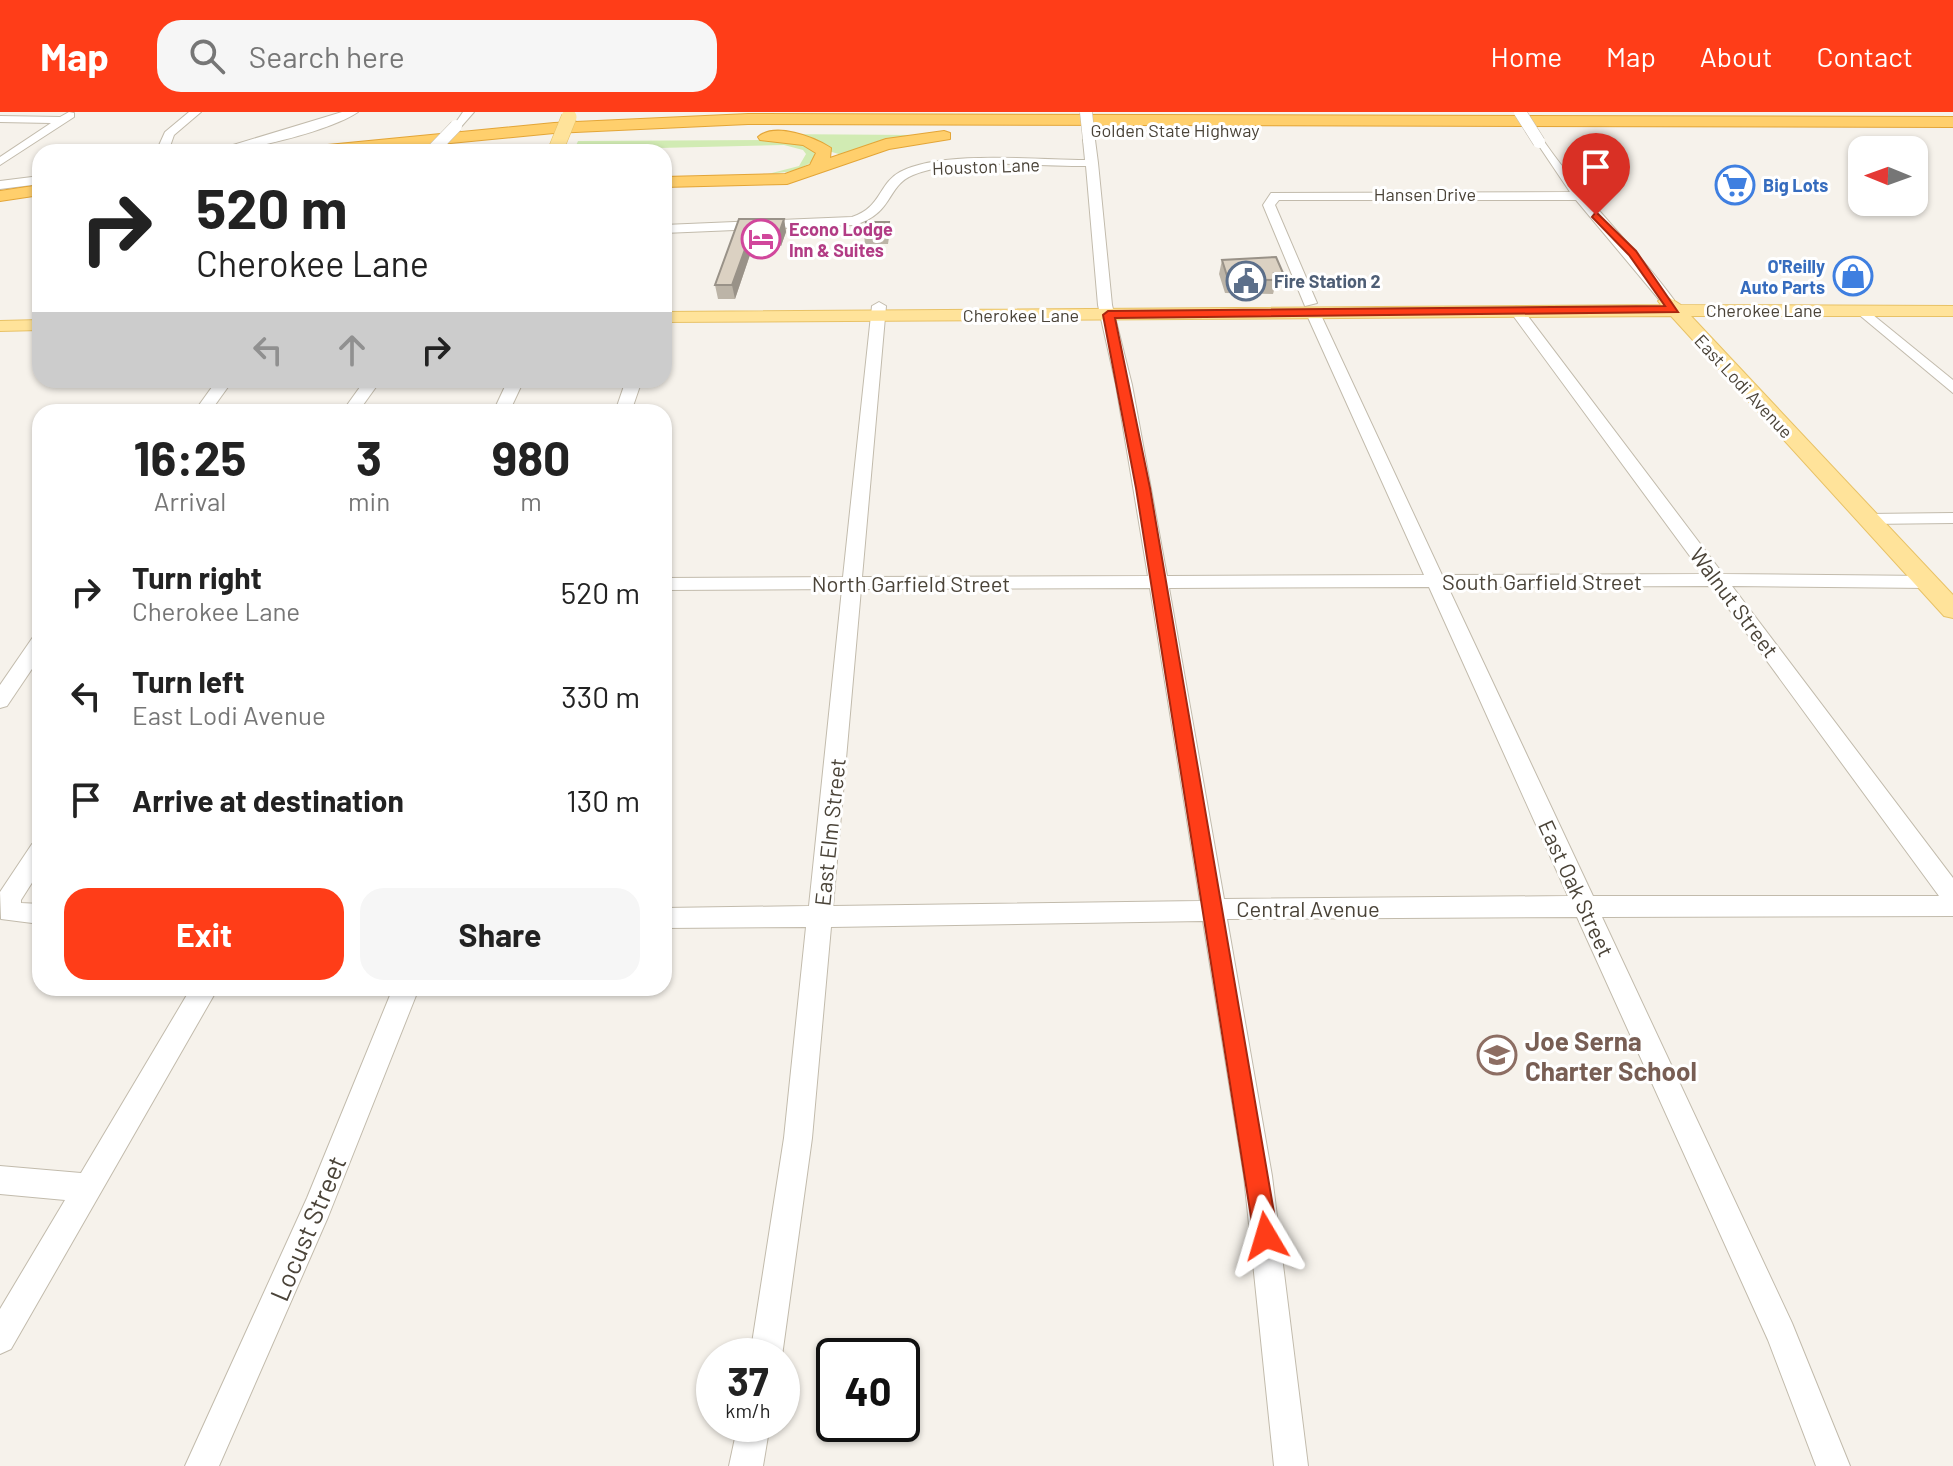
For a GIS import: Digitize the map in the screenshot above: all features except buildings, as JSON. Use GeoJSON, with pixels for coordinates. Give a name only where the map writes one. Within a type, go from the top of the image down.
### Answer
{"type":"FeatureCollection","features":[{"type":"Feature","properties":{"kind":"highway"},"geometry":{"type":"LineString","coordinates":[[554,128],[701,112]]}},
{"type":"Feature","properties":{"kind":"highway"},"geometry":{"type":"LineString","coordinates":[[849,112],[1004,119]]}},
{"type":"Feature","properties":{"kind":"highway","name":"Golden State Highway"},"geometry":{"type":"LineString","coordinates":[[389,144],[554,128],[748,119],[1953,122]]}},
{"type":"Feature","properties":{"kind":"highway","name":"Golden State Highway"},"geometry":{"type":"LineString","coordinates":[[494,144],[700,131],[1084,135],[1953,131]]}},
{"type":"Feature","properties":{"kind":"highway"},"geometry":{"type":"LineString","coordinates":[[672,182],[787,179],[855,153],[912,139],[1084,135]]}},
{"type":"Feature","properties":{"kind":"highway"},"geometry":{"type":"LineString","coordinates":[[578,137],[796,139],[814,143],[825,152],[816,170]]}},
{"type":"Feature","properties":{"kind":"highway"},"geometry":{"type":"LineString","coordinates":[[0,196],[32,191]]}},
{"type":"Feature","properties":{"kind":"highway"},"geometry":{"type":"LineString","coordinates":[[0,208],[32,203]]}},
{"type":"Feature","properties":{"kind":"main road"},"geometry":{"type":"LineString","coordinates":[[558,144],[570,114]]}},
{"type":"Feature","properties":{"kind":"main road","name":"Cherokee Lane"},"geometry":{"type":"LineString","coordinates":[[672,308],[1107,310],[1953,301]]}},
{"type":"Feature","properties":{"kind":"main road","name":"Cherokee Lane"},"geometry":{"type":"LineString","coordinates":[[1311,308],[1516,310],[1670,305],[1953,311]]}},
{"type":"Feature","properties":{"kind":"main road","name":"East Lodi Avenue"},"geometry":{"type":"LineString","coordinates":[[1670,305],[1953,610]]}},
{"type":"Feature","properties":{"kind":"main road","name":"Cherokee Lane"},"geometry":{"type":"LineString","coordinates":[[672,317],[879,311]]}},
{"type":"Feature","properties":{"kind":"main road"},"geometry":{"type":"LineString","coordinates":[[0,315],[32,315]]}},
{"type":"Feature","properties":{"kind":"main road"},"geometry":{"type":"LineString","coordinates":[[0,326],[32,325]]}},
{"type":"Feature","properties":{"kind":"street"},"geometry":{"type":"LineString","coordinates":[[165,144],[169,134],[196,112]]}},
{"type":"Feature","properties":{"kind":"street"},"geometry":{"type":"LineString","coordinates":[[251,144],[353,112]]}},
{"type":"Feature","properties":{"kind":"street"},"geometry":{"type":"LineString","coordinates":[[439,144],[469,112]]}},
{"type":"Feature","properties":{"kind":"street"},"geometry":{"type":"LineString","coordinates":[[1086,112],[1084,135],[1092,163],[1107,310],[1127,399],[1258,1176],[1291,1466]]}},
{"type":"Feature","properties":{"kind":"street","name":"East Lodi Avenue"},"geometry":{"type":"LineString","coordinates":[[1520,112],[1576,196],[1633,253],[1670,305]]}},
{"type":"Feature","properties":{"kind":"street"},"geometry":{"type":"LineString","coordinates":[[0,119],[64,117],[0,162]]}},
{"type":"Feature","properties":{"kind":"street"},"geometry":{"type":"LineString","coordinates":[[14,138],[42,135]]}},
{"type":"Feature","properties":{"kind":"street","name":"Houston Lane"},"geometry":{"type":"LineString","coordinates":[[672,229],[854,221],[878,212],[897,178],[929,166],[1092,163]]}},
{"type":"Feature","properties":{"kind":"street"},"geometry":{"type":"LineString","coordinates":[[0,185],[32,181]]}},
{"type":"Feature","properties":{"kind":"street","name":"Hansen Drive"},"geometry":{"type":"LineString","coordinates":[[1275,196],[1576,196]]}},
{"type":"Feature","properties":{"kind":"street","name":"East Oak Street"},"geometry":{"type":"LineString","coordinates":[[1275,196],[1269,205],[1311,308],[1781,1334],[1833,1466]]}},
{"type":"Feature","properties":{"kind":"street","name":"Walnut Street"},"geometry":{"type":"LineString","coordinates":[[1516,310],[1953,896]]}},
{"type":"Feature","properties":{"kind":"street"},"geometry":{"type":"LineString","coordinates":[[1862,310],[1953,388]]}},
{"type":"Feature","properties":{"kind":"street","name":"East Elm Street"},"geometry":{"type":"LineString","coordinates":[[769,1338],[798,1138],[879,311]]}},
{"type":"Feature","properties":{"kind":"street"},"geometry":{"type":"LineString","coordinates":[[1868,519],[1953,518]]}},
{"type":"Feature","properties":{"kind":"street","name":"South Garfield Street"},"geometry":{"type":"LineString","coordinates":[[1157,583],[1927,582]]}},
{"type":"Feature","properties":{"kind":"street","name":"North Garfield Street"},"geometry":{"type":"LineString","coordinates":[[672,584],[1157,583]]}},
{"type":"Feature","properties":{"kind":"street"},"geometry":{"type":"LineString","coordinates":[[0,701],[32,654]]}},
{"type":"Feature","properties":{"kind":"street"},"geometry":{"type":"LineString","coordinates":[[32,863],[9,898],[10,912],[32,913]]}},
{"type":"Feature","properties":{"kind":"street","name":"Central Avenue"},"geometry":{"type":"LineString","coordinates":[[672,918],[1179,913],[1214,908],[1953,906]]}},
{"type":"Feature","properties":{"kind":"street"},"geometry":{"type":"LineString","coordinates":[[0,1338],[200,996]]}},
{"type":"Feature","properties":{"kind":"street","name":"Locust Street"},"geometry":{"type":"LineString","coordinates":[[202,1466],[318,1207],[403,996]]}},
{"type":"Feature","properties":{"kind":"street"},"geometry":{"type":"LineString","coordinates":[[0,1180],[89,1188]]}},
{"type":"Feature","properties":{"kind":"street"},"geometry":{"type":"LineString","coordinates":[[746,1466],[751,1442]]}},
{"type":"Feature","properties":{"kind":"green space"},"geometry":{"type":"Polygon","coordinates":[[[771,134],[917,135],[917,137],[842,155],[771,134]]]}},
{"type":"Feature","properties":{"kind":"green space"},"geometry":{"type":"Polygon","coordinates":[[[777,140],[808,146],[815,151],[814,161],[795,171],[768,174],[799,166],[806,154],[803,150],[784,145],[672,148],[672,144],[577,144],[578,141],[777,140]]]}},
{"type":"Feature","properties":{"kind":"place","name":"Big Lots"},"geometry":{"type":"Point","coordinates":[1735,185]}},
{"type":"Feature","properties":{"kind":"place","name":"Econo Lodge Inn & Suites"},"geometry":{"type":"Point","coordinates":[761,239]}},
{"type":"Feature","properties":{"kind":"place","name":"O'Reilly Auto Parts"},"geometry":{"type":"Point","coordinates":[1853,276]}},
{"type":"Feature","properties":{"kind":"place","name":"Fire Station 2"},"geometry":{"type":"Point","coordinates":[1246,281]}},
{"type":"Feature","properties":{"kind":"place","name":"Joe Serna Charter School"},"geometry":{"type":"Point","coordinates":[1497,1055]}},
{"type":"Feature","properties":{"kind":"route"},"geometry":{"type":"LineString","coordinates":[[1266,1236],[1143,488],[1108,315],[1674,310],[1633,253],[1596,215]]}}]}
